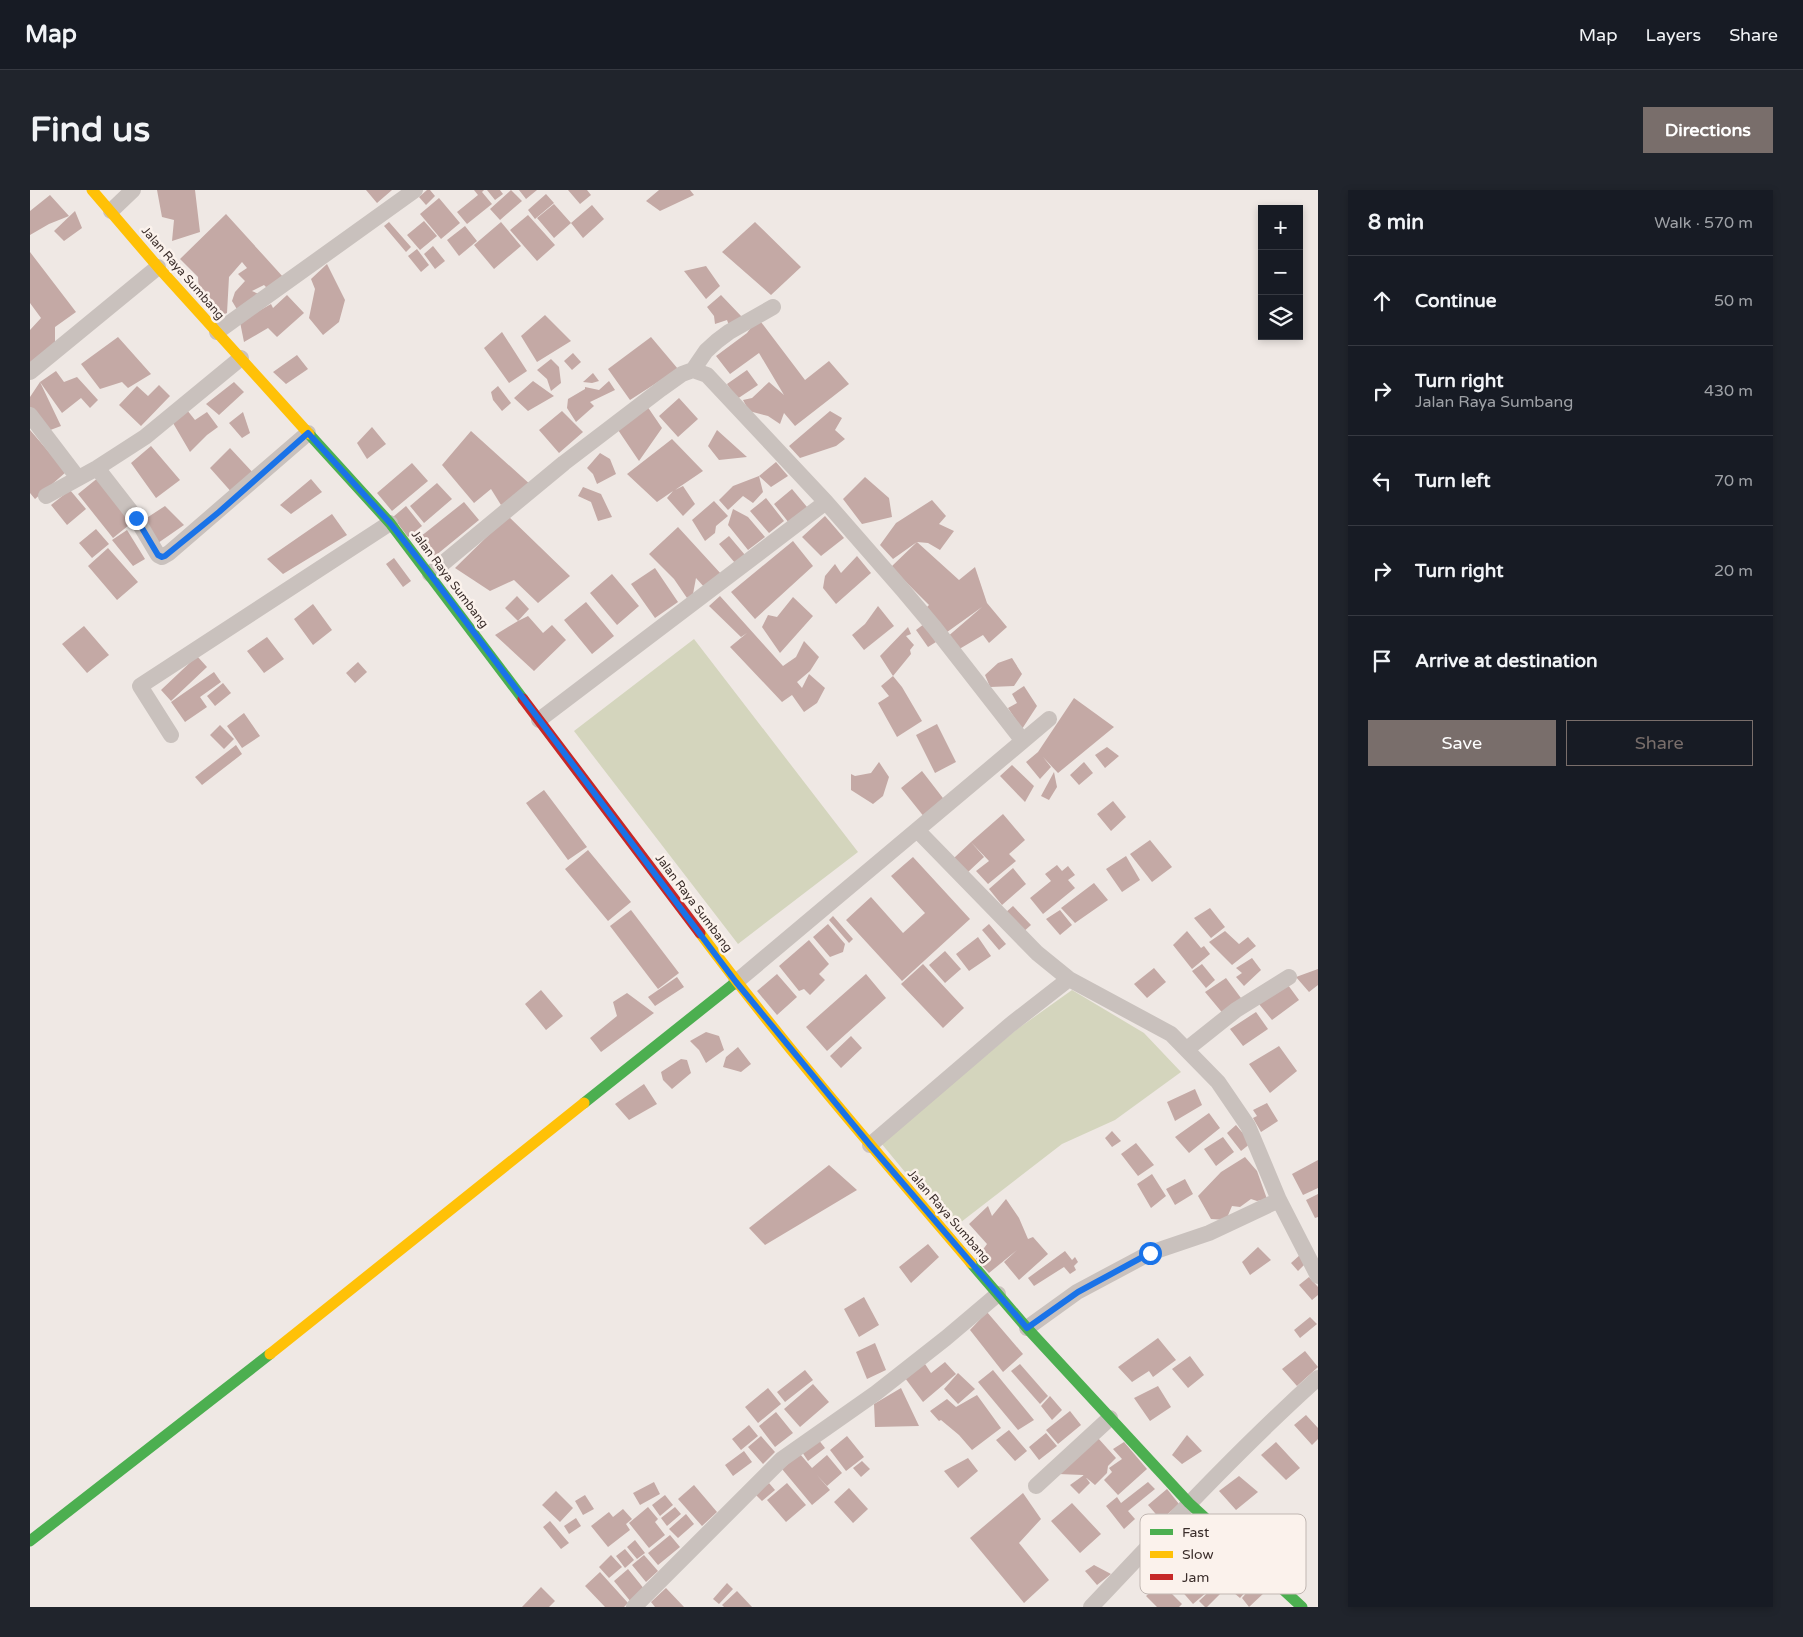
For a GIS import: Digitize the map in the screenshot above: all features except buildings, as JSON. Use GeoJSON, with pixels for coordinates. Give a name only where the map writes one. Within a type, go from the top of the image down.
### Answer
{"type":"FeatureCollection","features":[{"type":"Feature","properties":{"kind":"street","name":"Jalan Raya Sumbang"},"geometry":{"type":"LineString","coordinates":[[92,190],[158,267],[390,523],[736,982],[870,1145],[1027,1328],[1201,1514]]}},
{"type":"Feature","properties":{"kind":"street"},"geometry":{"type":"LineString","coordinates":[[111,211],[133,190]]}},
{"type":"Feature","properties":{"kind":"street"},"geometry":{"type":"LineString","coordinates":[[217,332],[415,190]]}},
{"type":"Feature","properties":{"kind":"street"},"geometry":{"type":"LineString","coordinates":[[30,372],[158,267]]}},
{"type":"Feature","properties":{"kind":"street"},"geometry":{"type":"LineString","coordinates":[[430,574],[564,463],[682,374],[693,370],[706,352],[723,336],[773,307]]}},
{"type":"Feature","properties":{"kind":"street"},"geometry":{"type":"LineString","coordinates":[[46,496],[97,468],[145,437],[241,358]]}},
{"type":"Feature","properties":{"kind":"street"},"geometry":{"type":"LineString","coordinates":[[693,370],[707,375],[826,502],[934,627],[1023,741]]}},
{"type":"Feature","properties":{"kind":"street"},"geometry":{"type":"LineString","coordinates":[[30,415],[78,478]]}},
{"type":"Feature","properties":{"kind":"street"},"geometry":{"type":"LineString","coordinates":[[97,468],[136,518],[158,555],[162,557],[169,554],[219,512],[308,433]]}},
{"type":"Feature","properties":{"kind":"street"},"geometry":{"type":"LineString","coordinates":[[539,720],[826,502]]}},
{"type":"Feature","properties":{"kind":"street"},"geometry":{"type":"LineString","coordinates":[[171,735],[140,686],[390,523]]}},
{"type":"Feature","properties":{"kind":"street"},"geometry":{"type":"LineString","coordinates":[[30,1541],[268,1356],[736,982],[1049,719]]}},
{"type":"Feature","properties":{"kind":"street"},"geometry":{"type":"LineString","coordinates":[[917,830],[1036,953],[1068,979],[1171,1034],[1218,1082],[1248,1126],[1279,1200],[1318,1276]]}},
{"type":"Feature","properties":{"kind":"street"},"geometry":{"type":"LineString","coordinates":[[1187,1049],[1236,1010],[1289,977]]}},
{"type":"Feature","properties":{"kind":"street"},"geometry":{"type":"LineString","coordinates":[[870,1145],[1068,979]]}},
{"type":"Feature","properties":{"kind":"street"},"geometry":{"type":"LineString","coordinates":[[1027,1328],[1078,1292],[1150,1253],[1209,1233],[1279,1200]]}},
{"type":"Feature","properties":{"kind":"street"},"geometry":{"type":"LineString","coordinates":[[634,1607],[782,1459],[876,1393],[998,1294]]}},
{"type":"Feature","properties":{"kind":"street"},"geometry":{"type":"LineString","coordinates":[[1179,1514],[1281,1412],[1318,1378]]}},
{"type":"Feature","properties":{"kind":"street"},"geometry":{"type":"LineString","coordinates":[[1036,1486],[1110,1418]]}},
{"type":"Feature","properties":{"kind":"street"},"geometry":{"type":"LineString","coordinates":[[1091,1607],[1140,1555]]}},
{"type":"Feature","properties":{"kind":"street","name":"Jalan Raya Sumbang"},"geometry":{"type":"LineString","coordinates":[[1288,1594],[1302,1607]]}},
{"type":"Feature","properties":{"kind":"green space"},"geometry":{"type":"Polygon","coordinates":[[[694,639],[858,852],[738,944],[574,731],[694,639]]]}},
{"type":"Feature","properties":{"kind":"green space"},"geometry":{"type":"Polygon","coordinates":[[[1072,990],[1144,1033],[1181,1072],[1115,1120],[1062,1144],[952,1229],[881,1143],[1016,1030],[1072,990]]]}},
{"type":"Feature","properties":{"kind":"traffic: fast"},"geometry":{"type":"LineString","coordinates":[[309,434],[390,523],[523,699]]}},
{"type":"Feature","properties":{"kind":"traffic: fast"},"geometry":{"type":"LineString","coordinates":[[584,1103],[736,982]]}},
{"type":"Feature","properties":{"kind":"traffic: fast"},"geometry":{"type":"LineString","coordinates":[[971,1263],[1027,1328],[1201,1514]]}},
{"type":"Feature","properties":{"kind":"traffic: fast"},"geometry":{"type":"LineString","coordinates":[[30,1541],[270,1354]]}},
{"type":"Feature","properties":{"kind":"traffic: fast"},"geometry":{"type":"LineString","coordinates":[[1288,1594],[1302,1607]]}},
{"type":"Feature","properties":{"kind":"traffic: slow"},"geometry":{"type":"LineString","coordinates":[[92,190],[158,267],[309,434]]}},
{"type":"Feature","properties":{"kind":"traffic: slow"},"geometry":{"type":"LineString","coordinates":[[700,933],[799,1059],[971,1263]]}},
{"type":"Feature","properties":{"kind":"traffic: slow"},"geometry":{"type":"LineString","coordinates":[[270,1354],[584,1103]]}},
{"type":"Feature","properties":{"kind":"traffic: jam"},"geometry":{"type":"LineString","coordinates":[[523,699],[700,933]]}},
{"type":"Feature","properties":{"kind":"route"},"geometry":{"type":"LineString","coordinates":[[136,518],[158,555],[165,556],[219,512],[308,433],[390,523],[430,574],[736,982],[870,1145],[1027,1328],[1078,1292],[1150,1253]]}}]}
